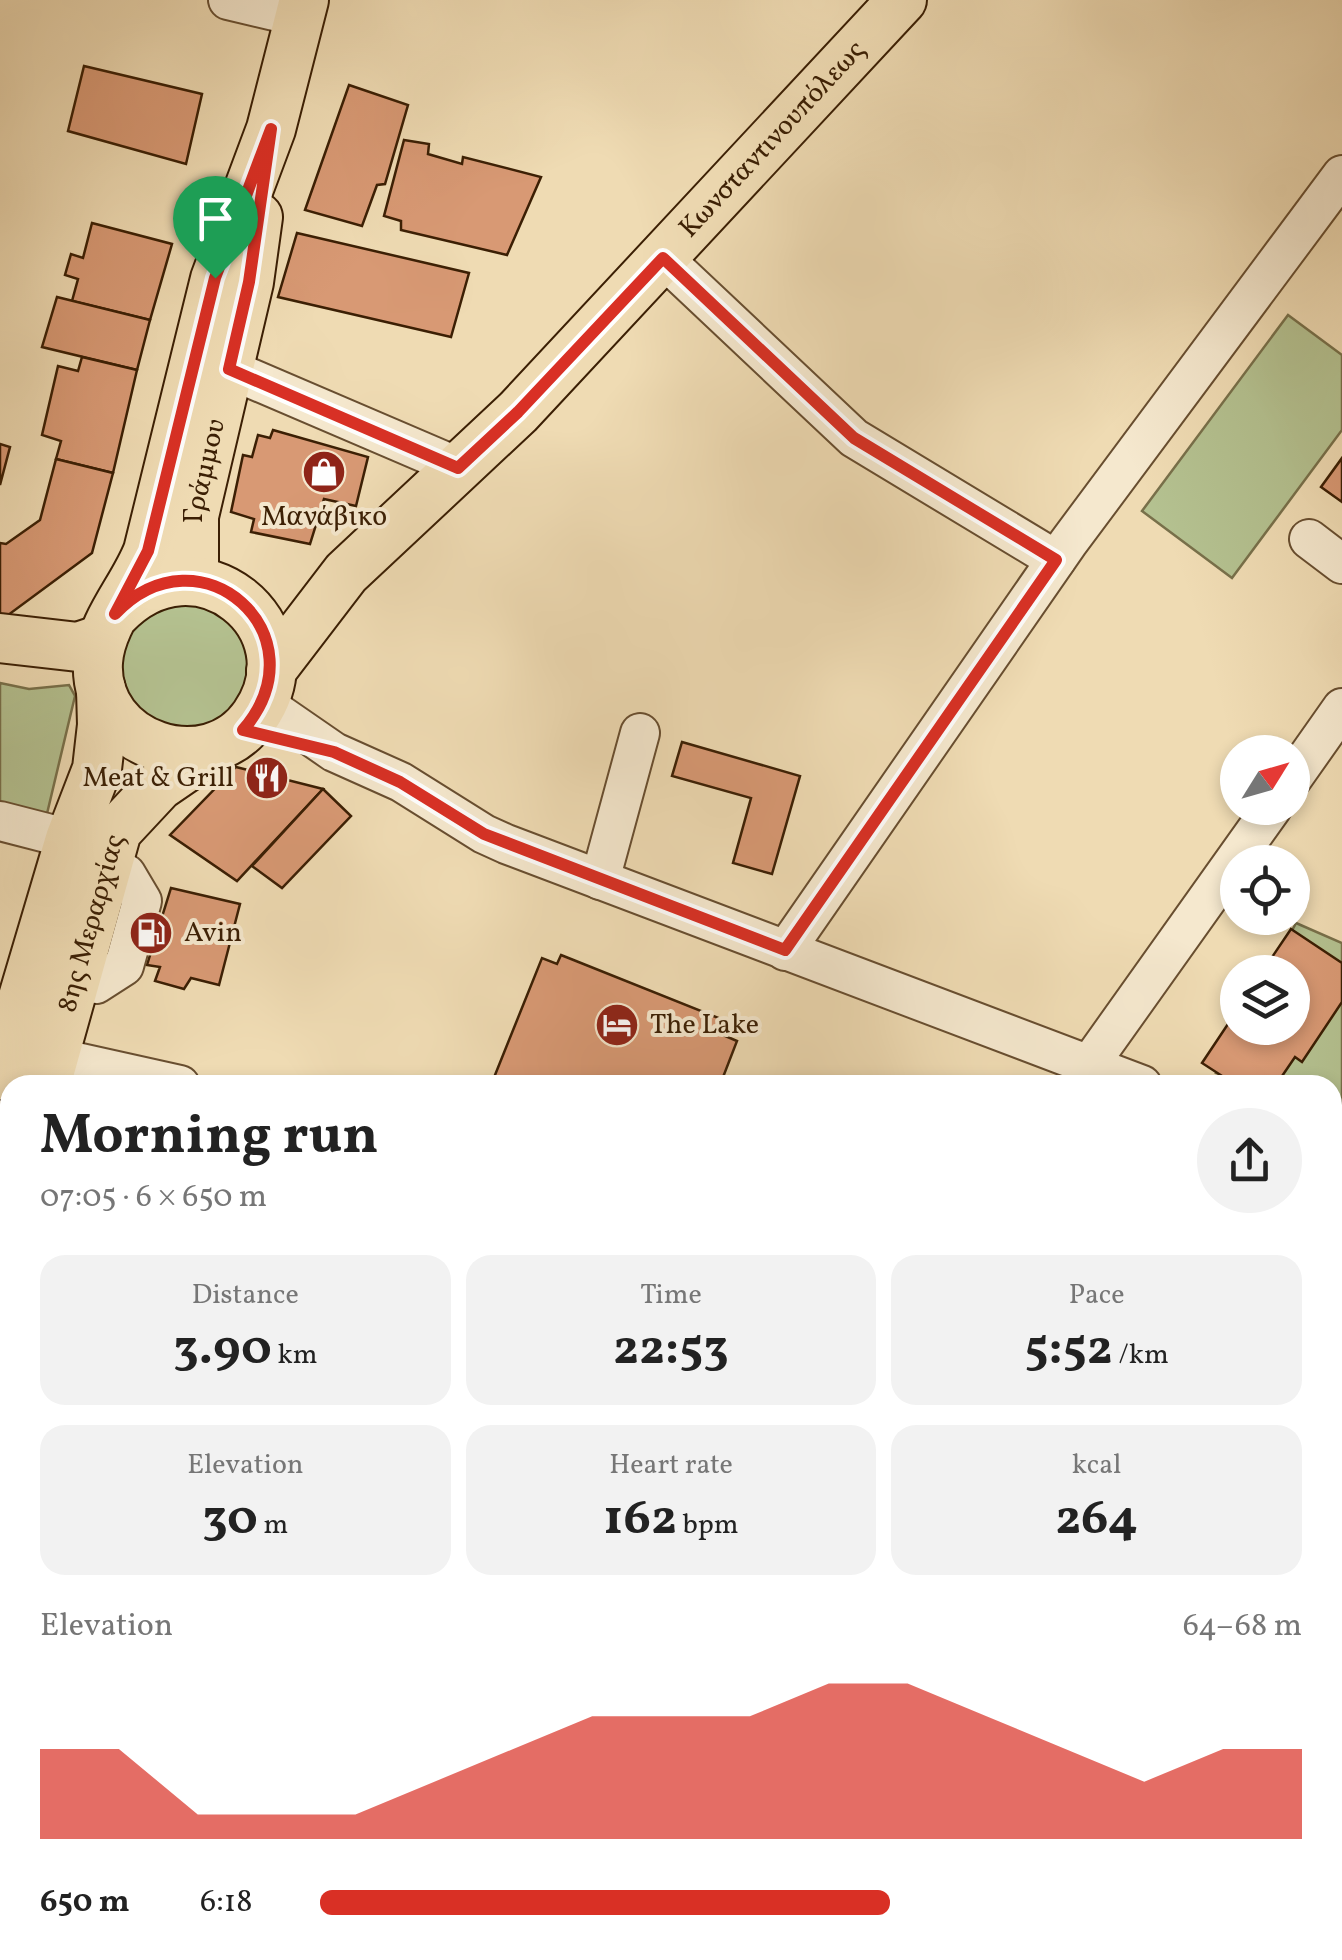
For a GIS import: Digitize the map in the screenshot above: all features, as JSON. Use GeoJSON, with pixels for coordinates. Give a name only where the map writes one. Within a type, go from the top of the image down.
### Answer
{"type":"FeatureCollection","features":[{"type":"Feature","properties":{"kind":"main road","name":"Κωνσταντινουπόλεως"},"geometry":{"type":"LineString","coordinates":[[248,713],[346,573],[518,412],[902,0]]}},
{"type":"Feature","properties":{"kind":"main road","name":"Γράμμου"},"geometry":{"type":"LineString","coordinates":[[194,580],[194,516],[249,282],[271,129],[302,8]]}},
{"type":"Feature","properties":{"kind":"main road","name":"Γράμμου"},"geometry":{"type":"LineString","coordinates":[[101,689],[98,664],[108,627],[148,551],[215,278],[271,129]]}},
{"type":"Feature","properties":{"kind":"main road","name":"Κωνσταντινουπόλεως"},"geometry":{"type":"LineString","coordinates":[[239,599],[279,602],[307,595],[346,573]]}},
{"type":"Feature","properties":{"kind":"main road"},"geometry":{"type":"LineString","coordinates":[[0,638],[78,647],[108,627],[130,598],[150,586],[194,580],[239,599],[253,614],[270,651],[248,713],[186,753],[158,749],[132,736],[113,716],[101,689]]}},
{"type":"Feature","properties":{"kind":"main road","name":"8ης Μεραρχίας"},"geometry":{"type":"LineString","coordinates":[[0,1075],[70,839],[97,769],[101,689]]}},
{"type":"Feature","properties":{"kind":"main road","name":"8ης Μεραρχίας"},"geometry":{"type":"LineString","coordinates":[[50,1071],[116,831],[159,786],[248,713]]}},
{"type":"Feature","properties":{"kind":"street"},"geometry":{"type":"LineString","coordinates":[[228,0],[302,8]]}},
{"type":"Feature","properties":{"kind":"street"},"geometry":{"type":"LineString","coordinates":[[785,950],[1056,560],[1342,176]]}},
{"type":"Feature","properties":{"kind":"street"},"geometry":{"type":"LineString","coordinates":[[663,258],[854,438],[1056,560]]}},
{"type":"Feature","properties":{"kind":"street"},"geometry":{"type":"LineString","coordinates":[[229,369],[458,468]]}},
{"type":"Feature","properties":{"kind":"street"},"geometry":{"type":"LineString","coordinates":[[1309,539],[1342,564]]}},
{"type":"Feature","properties":{"kind":"street"},"geometry":{"type":"LineString","coordinates":[[1310,753],[1342,708]]}},
{"type":"Feature","properties":{"kind":"street"},"geometry":{"type":"LineString","coordinates":[[248,713],[400,782],[484,834],[1115,1075]]}},
{"type":"Feature","properties":{"kind":"street"},"geometry":{"type":"LineString","coordinates":[[600,880],[640,733]]}},
{"type":"Feature","properties":{"kind":"street"},"geometry":{"type":"LineString","coordinates":[[0,821],[70,839]]}},
{"type":"Feature","properties":{"kind":"street"},"geometry":{"type":"LineString","coordinates":[[1088,1065],[1260,825]]}},
{"type":"Feature","properties":{"kind":"street"},"geometry":{"type":"LineString","coordinates":[[96,984],[124,966],[142,901],[126,874]]}},
{"type":"Feature","properties":{"kind":"street"},"geometry":{"type":"LineString","coordinates":[[50,1071],[87,1075]]}},
{"type":"Feature","properties":{"kind":"green space"},"geometry":{"type":"Polygon","coordinates":[[[1288,315],[1342,355],[1342,430],[1232,578],[1142,511],[1288,315]]]}},
{"type":"Feature","properties":{"kind":"green space"},"geometry":{"type":"Polygon","coordinates":[[[166,585],[259,631],[237,734],[132,734],[105,635],[166,585]]]}},
{"type":"Feature","properties":{"kind":"green space"},"geometry":{"type":"Polygon","coordinates":[[[0,683],[29,689],[69,685],[75,696],[45,822],[0,810],[0,683]]]}},
{"type":"Feature","properties":{"kind":"green space"},"geometry":{"type":"Polygon","coordinates":[[[1310,929],[1342,943],[1342,1075],[1216,1073],[1231,1045],[1310,1045],[1310,955],[1279,955],[1290,935],[1310,935],[1310,929]]]}},
{"type":"Feature","properties":{"kind":"building"},"geometry":{"type":"Polygon","coordinates":[[[84,66],[202,94],[186,164],[68,131],[84,66]]]}},
{"type":"Feature","properties":{"kind":"building"},"geometry":{"type":"Polygon","coordinates":[[[349,85],[408,105],[385,184],[377,185],[362,226],[305,210],[349,85]]]}},
{"type":"Feature","properties":{"kind":"building"},"geometry":{"type":"Polygon","coordinates":[[[404,140],[429,144],[428,154],[462,164],[463,157],[541,177],[507,255],[401,230],[401,221],[384,216],[404,140]]]}},
{"type":"Feature","properties":{"kind":"building"},"geometry":{"type":"Polygon","coordinates":[[[92,223],[172,244],[150,320],[72,301],[78,279],[65,275],[71,254],[83,258],[92,223]]]}},
{"type":"Feature","properties":{"kind":"building"},"geometry":{"type":"Polygon","coordinates":[[[297,233],[469,273],[451,337],[278,297],[297,233]]]}},
{"type":"Feature","properties":{"kind":"building"},"geometry":{"type":"Polygon","coordinates":[[[57,297],[150,320],[137,370],[42,347],[57,297]]]}},
{"type":"Feature","properties":{"kind":"building"},"geometry":{"type":"Polygon","coordinates":[[[82,357],[137,370],[113,473],[56,459],[61,441],[42,435],[58,366],[78,371],[82,357]]]}},
{"type":"Feature","properties":{"kind":"building"},"geometry":{"type":"Polygon","coordinates":[[[273,430],[368,457],[356,506],[324,499],[310,544],[251,532],[254,519],[231,512],[243,455],[252,457],[258,435],[270,438],[273,430]]]}},
{"type":"Feature","properties":{"kind":"building"},"geometry":{"type":"Polygon","coordinates":[[[0,444],[10,447],[0,485],[0,444]]]}},
{"type":"Feature","properties":{"kind":"building"},"geometry":{"type":"Polygon","coordinates":[[[1342,458],[1342,502],[1321,487],[1342,458]]]}},
{"type":"Feature","properties":{"kind":"building"},"geometry":{"type":"Polygon","coordinates":[[[56,459],[113,473],[92,553],[0,621],[0,543],[6,544],[40,520],[56,459]]]}},
{"type":"Feature","properties":{"kind":"building"},"geometry":{"type":"Polygon","coordinates":[[[682,742],[800,776],[772,874],[733,863],[751,798],[672,776],[682,742]]]}},
{"type":"Feature","properties":{"kind":"building"},"geometry":{"type":"Polygon","coordinates":[[[236,767],[323,789],[237,881],[170,835],[236,767]]]}},
{"type":"Feature","properties":{"kind":"building"},"geometry":{"type":"Polygon","coordinates":[[[323,789],[351,816],[282,888],[252,866],[323,789]]]}},
{"type":"Feature","properties":{"kind":"building"},"geometry":{"type":"Polygon","coordinates":[[[171,888],[240,904],[219,985],[191,978],[184,989],[155,981],[160,967],[147,965],[171,888]]]}},
{"type":"Feature","properties":{"kind":"building"},"geometry":{"type":"Polygon","coordinates":[[[1287,935],[1300,935],[1342,963],[1342,1002],[1302,1062],[1295,1057],[1283,1075],[1221,1075],[1202,1063],[1220,1036],[1220,1045],[1310,1045],[1310,955],[1273,955],[1287,935]]]}},
{"type":"Feature","properties":{"kind":"building","name":"The Lake"},"geometry":{"type":"Polygon","coordinates":[[[561,955],[721,1019],[716,1032],[737,1041],[724,1075],[495,1075],[542,958],[557,964],[561,955]]]}},
{"type":"Feature","properties":{"kind":"place","name":"Μανάβικο"},"geometry":{"type":"Point","coordinates":[324,472]}},
{"type":"Feature","properties":{"kind":"place","name":"Meat & Grill"},"geometry":{"type":"Point","coordinates":[267,778]}},
{"type":"Feature","properties":{"kind":"place","name":"Avin"},"geometry":{"type":"Point","coordinates":[151,933]}},
{"type":"Feature","properties":{"kind":"place","name":"The Lake"},"geometry":{"type":"Point","coordinates":[617,1025]}},
{"type":"Feature","properties":{"kind":"route"},"geometry":{"type":"LineString","coordinates":[[271,129],[249,282],[229,369],[458,468],[518,412],[663,258],[854,438],[1056,560],[785,950],[506,844],[400,782],[334,752],[243,730],[263,704],[269,687],[270,651],[253,614],[239,599],[218,587],[194,580],[172,580],[150,586],[130,598],[115,614],[148,551],[215,278],[271,129]]}}]}
